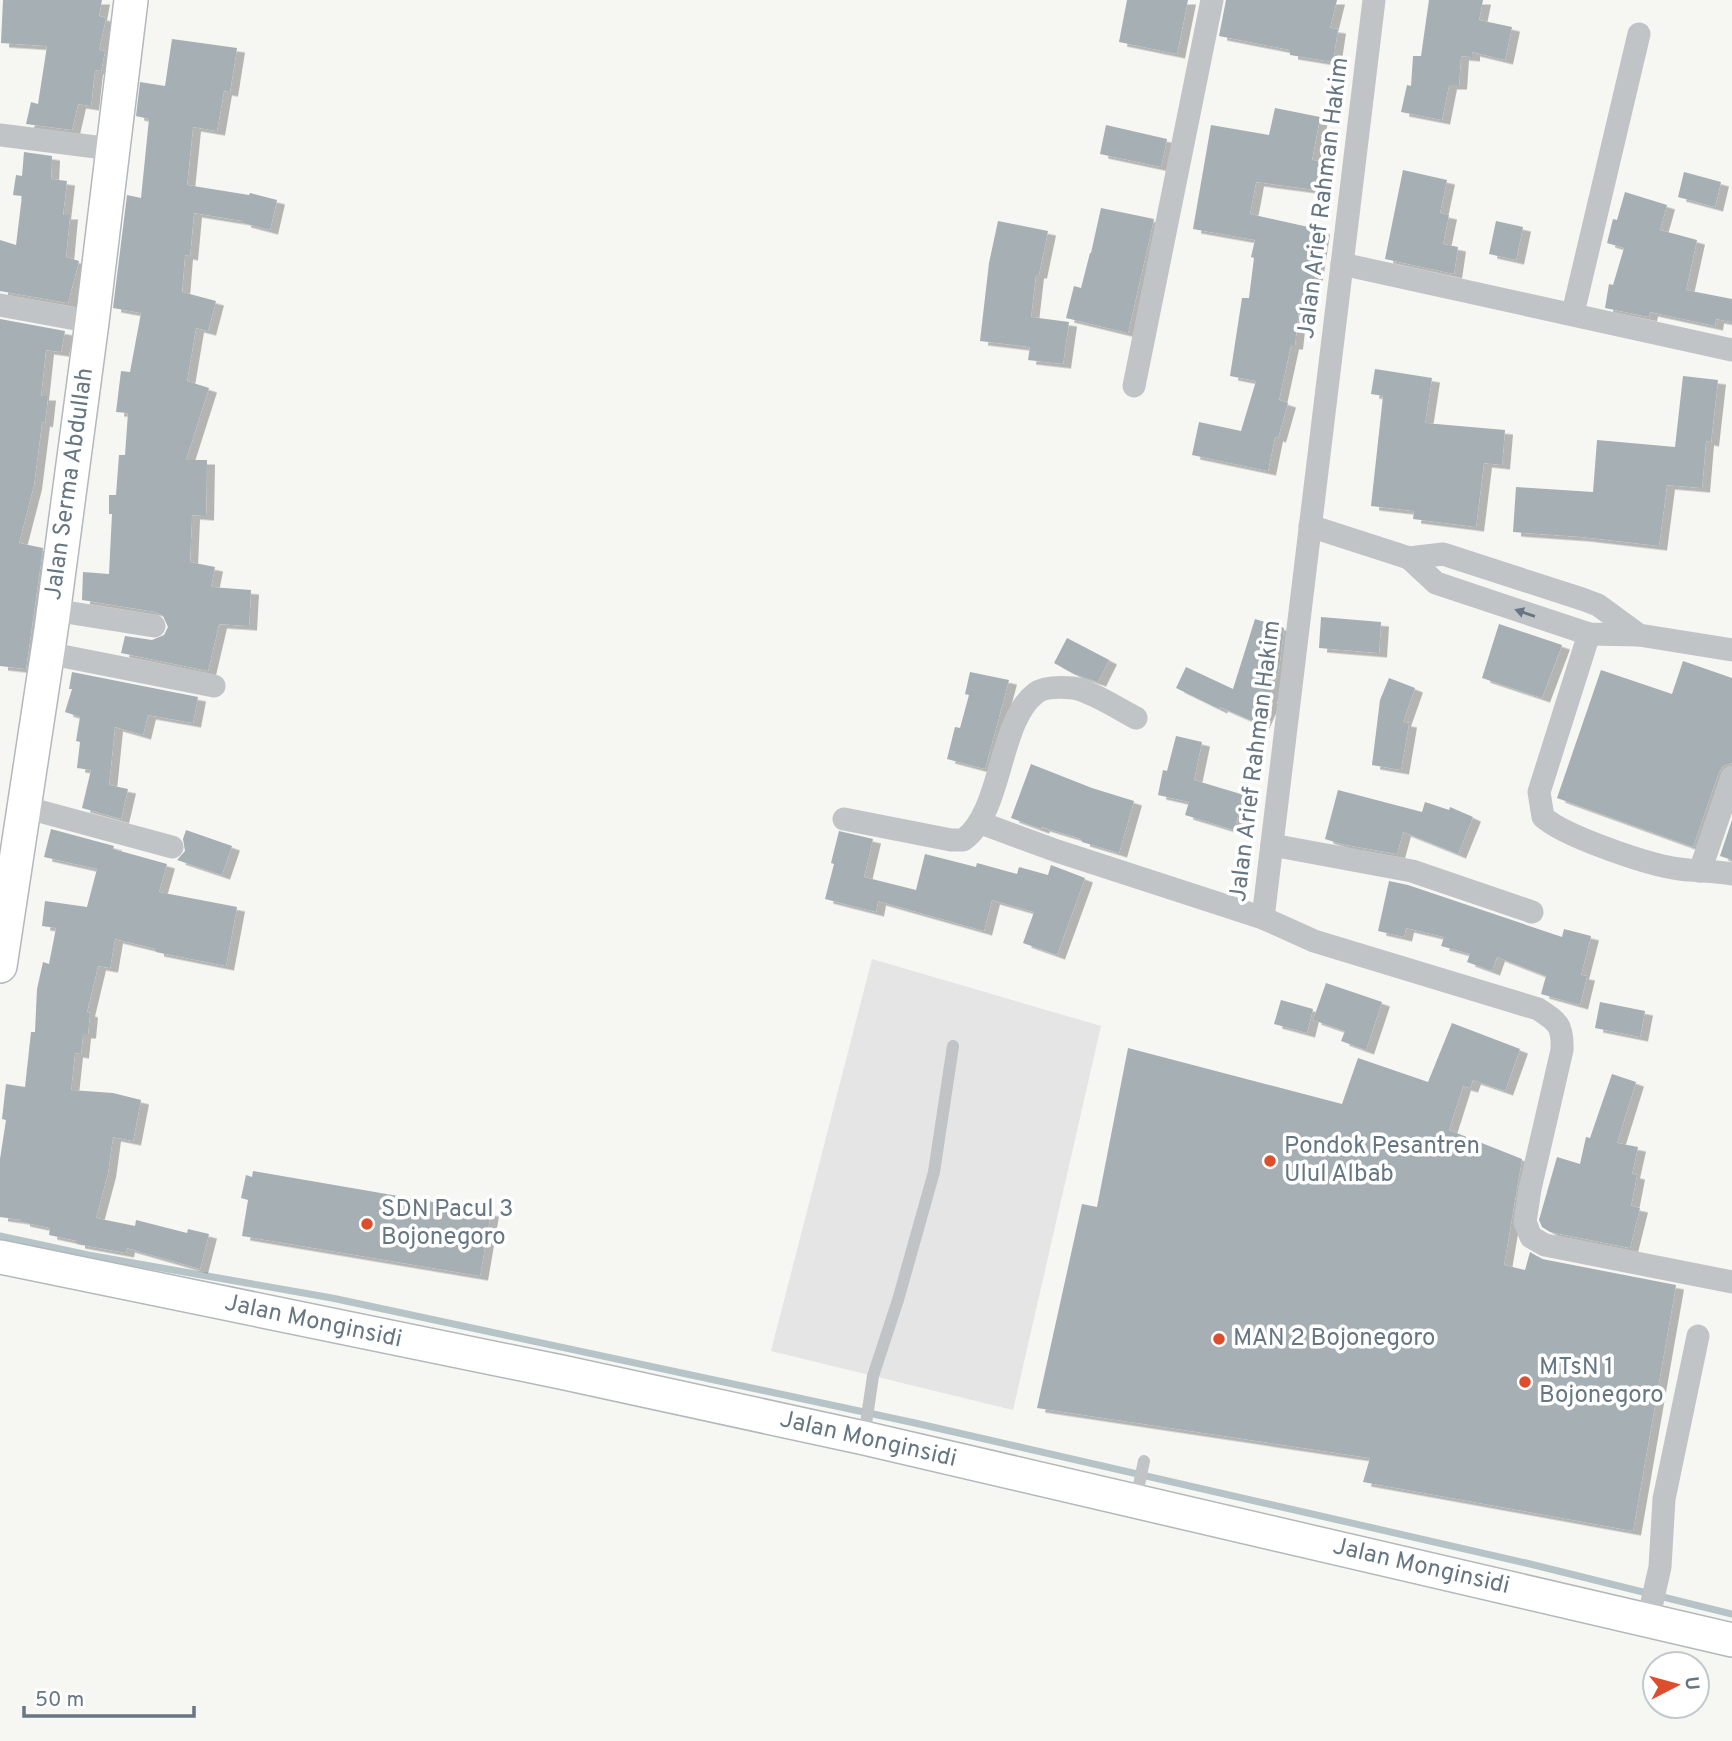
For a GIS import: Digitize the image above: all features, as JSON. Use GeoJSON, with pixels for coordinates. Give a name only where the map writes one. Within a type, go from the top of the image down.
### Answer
{"type":"FeatureCollection","features":[{"type":"Feature","properties":{"kind":"main road","name":"Jalan Serma Abdullah"},"geometry":{"type":"LineString","coordinates":[[0,966],[4,908],[24,807],[53,610],[92,322],[131,0]]}},
{"type":"Feature","properties":{"kind":"main road","name":"Jalan Monginsidi"},"geometry":{"type":"LineString","coordinates":[[0,1257],[865,1433],[1650,1615],[1732,1640]]}},
{"type":"Feature","properties":{"kind":"street"},"geometry":{"type":"LineString","coordinates":[[1134,386],[1212,0]]}},
{"type":"Feature","properties":{"kind":"street","name":"Jalan Arief Rahman Hakim"},"geometry":{"type":"LineString","coordinates":[[1374,0],[1263,918],[1314,940],[1538,1009],[1558,1022],[1562,1050],[1525,1222],[1531,1237],[1545,1245],[1732,1282]]}},
{"type":"Feature","properties":{"kind":"street"},"geometry":{"type":"LineString","coordinates":[[1573,313],[1639,34]]}},
{"type":"Feature","properties":{"kind":"street"},"geometry":{"type":"LineString","coordinates":[[0,135],[112,149]]}},
{"type":"Feature","properties":{"kind":"street"},"geometry":{"type":"LineString","coordinates":[[1342,264],[1732,350]]}},
{"type":"Feature","properties":{"kind":"street"},"geometry":{"type":"LineString","coordinates":[[0,305],[92,322]]}},
{"type":"Feature","properties":{"kind":"street"},"geometry":{"type":"LineString","coordinates":[[1310,526],[1409,558],[1443,554],[1582,599],[1598,605],[1639,635]]}},
{"type":"Feature","properties":{"kind":"street"},"geometry":{"type":"LineString","coordinates":[[1409,558],[1436,583],[1582,632],[1639,635],[1732,650]]}},
{"type":"Feature","properties":{"kind":"street"},"geometry":{"type":"LineString","coordinates":[[1582,599],[1582,632],[1539,792],[1543,817],[1564,832],[1670,868],[1732,874]]}},
{"type":"Feature","properties":{"kind":"street"},"geometry":{"type":"LineString","coordinates":[[53,610],[154,626]]}},
{"type":"Feature","properties":{"kind":"street"},"geometry":{"type":"LineString","coordinates":[[47,653],[214,686]]}},
{"type":"Feature","properties":{"kind":"street"},"geometry":{"type":"LineString","coordinates":[[844,819],[963,840],[981,823],[1015,726],[1024,708],[1037,692],[1057,687],[1076,688],[1136,718]]}},
{"type":"Feature","properties":{"kind":"street"},"geometry":{"type":"LineString","coordinates":[[1700,871],[1732,777]]}},
{"type":"Feature","properties":{"kind":"street"},"geometry":{"type":"LineString","coordinates":[[24,807],[172,847]]}},
{"type":"Feature","properties":{"kind":"street"},"geometry":{"type":"LineString","coordinates":[[981,823],[1263,918]]}},
{"type":"Feature","properties":{"kind":"street"},"geometry":{"type":"LineString","coordinates":[[1272,845],[1392,865],[1532,912]]}},
{"type":"Feature","properties":{"kind":"street"},"geometry":{"type":"LineString","coordinates":[[1650,1615],[1658,1580],[1664,1499],[1698,1336]]}},
{"type":"Feature","properties":{"kind":"lane"},"geometry":{"type":"LineString","coordinates":[[865,1433],[873,1376],[898,1300],[934,1172],[953,1046]]}},
{"type":"Feature","properties":{"kind":"lane"},"geometry":{"type":"LineString","coordinates":[[1136,1495],[1144,1461]]}},
{"type":"Feature","properties":{"kind":"shaded area"},"geometry":{"type":"Polygon","coordinates":[[[872,959],[1101,1026],[1013,1410],[771,1351],[872,959]]]}},
{"type":"Feature","properties":{"kind":"building"},"geometry":{"type":"Polygon","coordinates":[[[3,0],[102,0],[99,16],[106,18],[99,50],[105,51],[101,71],[95,70],[91,106],[78,104],[72,130],[26,124],[31,102],[38,104],[47,46],[1,43],[3,0]]]}},
{"type":"Feature","properties":{"kind":"building"},"geometry":{"type":"Polygon","coordinates":[[[1127,0],[1188,0],[1177,54],[1119,42],[1127,0]]]}},
{"type":"Feature","properties":{"kind":"building"},"geometry":{"type":"Polygon","coordinates":[[[1226,0],[1337,0],[1330,28],[1338,29],[1333,62],[1290,55],[1290,50],[1219,36],[1226,0]]]}},
{"type":"Feature","properties":{"kind":"building"},"geometry":{"type":"Polygon","coordinates":[[[1429,0],[1483,0],[1479,20],[1512,27],[1505,60],[1472,52],[1472,57],[1461,56],[1459,85],[1449,85],[1442,120],[1401,112],[1407,85],[1411,86],[1413,56],[1421,56],[1429,0]]]}},
{"type":"Feature","properties":{"kind":"building"},"geometry":{"type":"Polygon","coordinates":[[[172,39],[237,48],[230,92],[224,91],[217,131],[193,127],[187,185],[249,195],[250,193],[277,200],[270,230],[243,221],[194,213],[190,256],[185,255],[182,292],[216,301],[208,331],[196,328],[187,381],[209,388],[186,460],[207,460],[206,516],[192,515],[190,562],[215,567],[211,587],[251,590],[249,626],[219,624],[208,671],[121,653],[125,636],[152,640],[164,635],[168,627],[163,616],[156,612],[82,600],[83,572],[109,574],[112,514],[109,514],[109,495],[116,495],[119,455],[125,455],[128,413],[116,412],[121,371],[130,372],[141,313],[113,308],[127,195],[141,198],[149,119],[136,116],[140,82],[165,86],[172,39]]]}},
{"type":"Feature","properties":{"kind":"building"},"geometry":{"type":"Polygon","coordinates":[[[1275,108],[1320,117],[1312,160],[1328,162],[1324,191],[1256,182],[1250,214],[1322,230],[1311,301],[1300,299],[1295,345],[1291,345],[1279,400],[1288,403],[1278,438],[1275,437],[1268,471],[1192,455],[1199,422],[1241,431],[1256,381],[1230,376],[1242,298],[1249,298],[1254,258],[1251,257],[1255,240],[1193,229],[1211,125],[1269,135],[1275,108]]]}},
{"type":"Feature","properties":{"kind":"building"},"geometry":{"type":"Polygon","coordinates":[[[1106,125],[1167,139],[1161,167],[1100,154],[1106,125]]]}},
{"type":"Feature","properties":{"kind":"building"},"geometry":{"type":"Polygon","coordinates":[[[24,152],[52,156],[51,179],[67,181],[63,215],[70,215],[66,257],[79,261],[68,303],[0,291],[0,240],[16,245],[22,196],[13,195],[16,175],[22,176],[24,152]]]}},
{"type":"Feature","properties":{"kind":"building"},"geometry":{"type":"Polygon","coordinates":[[[1403,170],[1447,180],[1440,213],[1449,215],[1443,244],[1458,247],[1454,274],[1385,259],[1403,170]]]}},
{"type":"Feature","properties":{"kind":"building"},"geometry":{"type":"Polygon","coordinates":[[[1684,172],[1721,182],[1715,207],[1678,197],[1684,172]]]}},
{"type":"Feature","properties":{"kind":"building"},"geometry":{"type":"Polygon","coordinates":[[[1625,192],[1667,205],[1660,230],[1697,240],[1686,290],[1732,299],[1732,322],[1716,319],[1715,326],[1650,312],[1649,317],[1605,308],[1609,284],[1613,285],[1624,248],[1607,243],[1613,219],[1617,220],[1625,192]]]}},
{"type":"Feature","properties":{"kind":"building"},"geometry":{"type":"Polygon","coordinates":[[[1101,208],[1154,219],[1128,333],[1066,318],[1074,286],[1081,288],[1101,208]]]}},
{"type":"Feature","properties":{"kind":"building"},"geometry":{"type":"Polygon","coordinates":[[[998,221],[1048,231],[1039,274],[1036,274],[1031,317],[1069,322],[1063,364],[1028,360],[1030,347],[980,341],[989,263],[998,221]]]}},
{"type":"Feature","properties":{"kind":"building"},"geometry":{"type":"Polygon","coordinates":[[[1496,221],[1523,227],[1516,260],[1489,254],[1496,221]]]}},
{"type":"Feature","properties":{"kind":"building"},"geometry":{"type":"Polygon","coordinates":[[[0,319],[65,331],[61,352],[46,350],[41,396],[48,396],[45,423],[42,422],[34,485],[19,543],[43,548],[26,669],[0,666],[0,319]]]}},
{"type":"Feature","properties":{"kind":"building"},"geometry":{"type":"Polygon","coordinates":[[[1375,369],[1432,378],[1425,423],[1505,430],[1502,465],[1484,463],[1476,527],[1413,519],[1414,511],[1371,506],[1383,396],[1371,394],[1375,369]]]}},
{"type":"Feature","properties":{"kind":"building"},"geometry":{"type":"Polygon","coordinates":[[[1683,376],[1718,380],[1711,442],[1706,441],[1702,488],[1667,485],[1659,546],[1513,532],[1516,487],[1593,492],[1597,440],[1675,447],[1683,376]]]}},
{"type":"Feature","properties":{"kind":"building"},"geometry":{"type":"Polygon","coordinates":[[[1321,617],[1381,622],[1379,653],[1319,648],[1321,617]]]}},
{"type":"Feature","properties":{"kind":"building"},"geometry":{"type":"Polygon","coordinates":[[[1255,619],[1284,628],[1279,669],[1269,699],[1272,700],[1261,725],[1176,688],[1186,667],[1233,689],[1255,619]]]}},
{"type":"Feature","properties":{"kind":"building"},"geometry":{"type":"Polygon","coordinates":[[[1499,624],[1562,645],[1542,698],[1482,678],[1499,624]]]}},
{"type":"Feature","properties":{"kind":"building"},"geometry":{"type":"Polygon","coordinates":[[[1067,638],[1109,660],[1098,682],[1074,674],[1054,663],[1067,638]]]}},
{"type":"Feature","properties":{"kind":"building"},"geometry":{"type":"Polygon","coordinates":[[[1683,661],[1732,678],[1732,763],[1723,766],[1719,772],[1693,847],[1557,798],[1601,670],[1672,694],[1683,661]]]}},
{"type":"Feature","properties":{"kind":"building"},"geometry":{"type":"Polygon","coordinates":[[[72,672],[198,697],[193,723],[148,715],[143,735],[115,727],[109,785],[128,789],[121,819],[82,808],[91,770],[77,768],[80,742],[76,741],[80,717],[65,712],[72,689],[69,689],[72,672]]]}},
{"type":"Feature","properties":{"kind":"building"},"geometry":{"type":"Polygon","coordinates":[[[970,672],[1009,680],[985,769],[947,759],[955,727],[960,728],[969,695],[965,694],[970,672]]]}},
{"type":"Feature","properties":{"kind":"building"},"geometry":{"type":"Polygon","coordinates":[[[1389,678],[1415,688],[1403,722],[1409,723],[1401,770],[1372,765],[1380,700],[1389,678]]]}},
{"type":"Feature","properties":{"kind":"building"},"geometry":{"type":"Polygon","coordinates":[[[1176,736],[1202,742],[1194,780],[1244,795],[1234,830],[1185,815],[1189,802],[1158,795],[1163,770],[1167,771],[1176,736]]]}},
{"type":"Feature","properties":{"kind":"building"},"geometry":{"type":"Polygon","coordinates":[[[1031,764],[1134,801],[1119,853],[1011,818],[1031,764]]]}},
{"type":"Feature","properties":{"kind":"building"},"geometry":{"type":"Polygon","coordinates":[[[1338,790],[1422,812],[1425,802],[1449,810],[1450,807],[1473,817],[1458,854],[1403,832],[1397,854],[1341,844],[1325,839],[1338,790]]]}},
{"type":"Feature","properties":{"kind":"building"},"geometry":{"type":"Polygon","coordinates":[[[1732,820],[1732,860],[1720,856],[1732,820]]]}},
{"type":"Feature","properties":{"kind":"building"},"geometry":{"type":"Polygon","coordinates":[[[51,829],[167,864],[159,892],[237,907],[226,966],[156,952],[156,949],[115,939],[110,968],[98,966],[87,1012],[90,1013],[88,1034],[83,1034],[81,1054],[75,1053],[71,1090],[113,1093],[141,1100],[133,1141],[113,1137],[108,1173],[96,1218],[135,1226],[136,1220],[187,1233],[188,1229],[209,1234],[200,1269],[127,1248],[126,1253],[77,1244],[77,1241],[49,1235],[50,1228],[0,1217],[0,1159],[6,1120],[2,1119],[6,1084],[25,1087],[31,1032],[35,1032],[37,989],[43,962],[49,964],[56,928],[42,926],[45,901],[87,907],[97,869],[44,857],[51,829]]]}},
{"type":"Feature","properties":{"kind":"building"},"geometry":{"type":"Polygon","coordinates":[[[186,830],[232,846],[222,875],[177,860],[185,851],[183,839],[186,830]]]}},
{"type":"Feature","properties":{"kind":"building"},"geometry":{"type":"Polygon","coordinates":[[[839,831],[873,839],[864,877],[916,890],[925,854],[976,867],[977,863],[1017,874],[1019,867],[1048,875],[1051,865],[1085,878],[1057,955],[1023,943],[1034,912],[992,900],[984,931],[878,901],[876,912],[825,899],[839,831]]]}},
{"type":"Feature","properties":{"kind":"building"},"geometry":{"type":"Polygon","coordinates":[[[1389,881],[1562,937],[1564,929],[1591,936],[1581,975],[1587,976],[1580,1005],[1541,994],[1546,976],[1497,957],[1492,971],[1467,962],[1470,954],[1441,946],[1444,937],[1406,928],[1404,937],[1378,931],[1389,881]]]}},
{"type":"Feature","properties":{"kind":"building"},"geometry":{"type":"Polygon","coordinates":[[[1326,983],[1382,1002],[1366,1050],[1341,1041],[1345,1031],[1313,1020],[1326,983]]]}},
{"type":"Feature","properties":{"kind":"building"},"geometry":{"type":"Polygon","coordinates":[[[1281,1000],[1313,1009],[1307,1033],[1274,1024],[1281,1000]]]}},
{"type":"Feature","properties":{"kind":"building"},"geometry":{"type":"Polygon","coordinates":[[[1600,1002],[1645,1011],[1640,1037],[1595,1028],[1600,1002]]]}},
{"type":"Feature","properties":{"kind":"building"},"geometry":{"type":"Polygon","coordinates":[[[1452,1023],[1520,1049],[1505,1091],[1473,1080],[1470,1088],[1463,1086],[1449,1130],[1522,1159],[1504,1265],[1525,1270],[1530,1252],[1542,1259],[1676,1285],[1633,1531],[1363,1482],[1370,1458],[1037,1408],[1082,1204],[1097,1207],[1128,1048],[1342,1104],[1358,1058],[1428,1082],[1452,1023]]]}},
{"type":"Feature","properties":{"kind":"building"},"geometry":{"type":"Polygon","coordinates":[[[1612,1074],[1636,1082],[1617,1143],[1638,1147],[1632,1174],[1637,1175],[1631,1206],[1640,1208],[1630,1248],[1550,1232],[1542,1227],[1539,1220],[1557,1157],[1580,1164],[1586,1137],[1590,1138],[1612,1074]]]}},
{"type":"Feature","properties":{"kind":"building","name":"SDN Pacul 3 Bojonegoro"},"geometry":{"type":"Polygon","coordinates":[[[253,1171],[491,1212],[480,1276],[242,1236],[248,1200],[241,1198],[246,1175],[252,1177],[253,1171]]]}},
{"type":"Feature","properties":{"kind":"waterway"},"geometry":{"type":"LineString","coordinates":[[0,1236],[88,1255],[332,1298],[915,1423],[1526,1563],[1732,1614]]}},
{"type":"Feature","properties":{"kind":"place","name":"Pondok Pesantren Ulul Albab"},"geometry":{"type":"Point","coordinates":[1270,1161]}},
{"type":"Feature","properties":{"kind":"place","name":"SDN Pacul 3 Bojonegoro"},"geometry":{"type":"Point","coordinates":[367,1224]}},
{"type":"Feature","properties":{"kind":"place","name":"MAN 2 Bojonegoro"},"geometry":{"type":"Point","coordinates":[1219,1339]}},
{"type":"Feature","properties":{"kind":"place","name":"MTsN 1 Bojonegoro"},"geometry":{"type":"Point","coordinates":[1525,1382]}}]}
